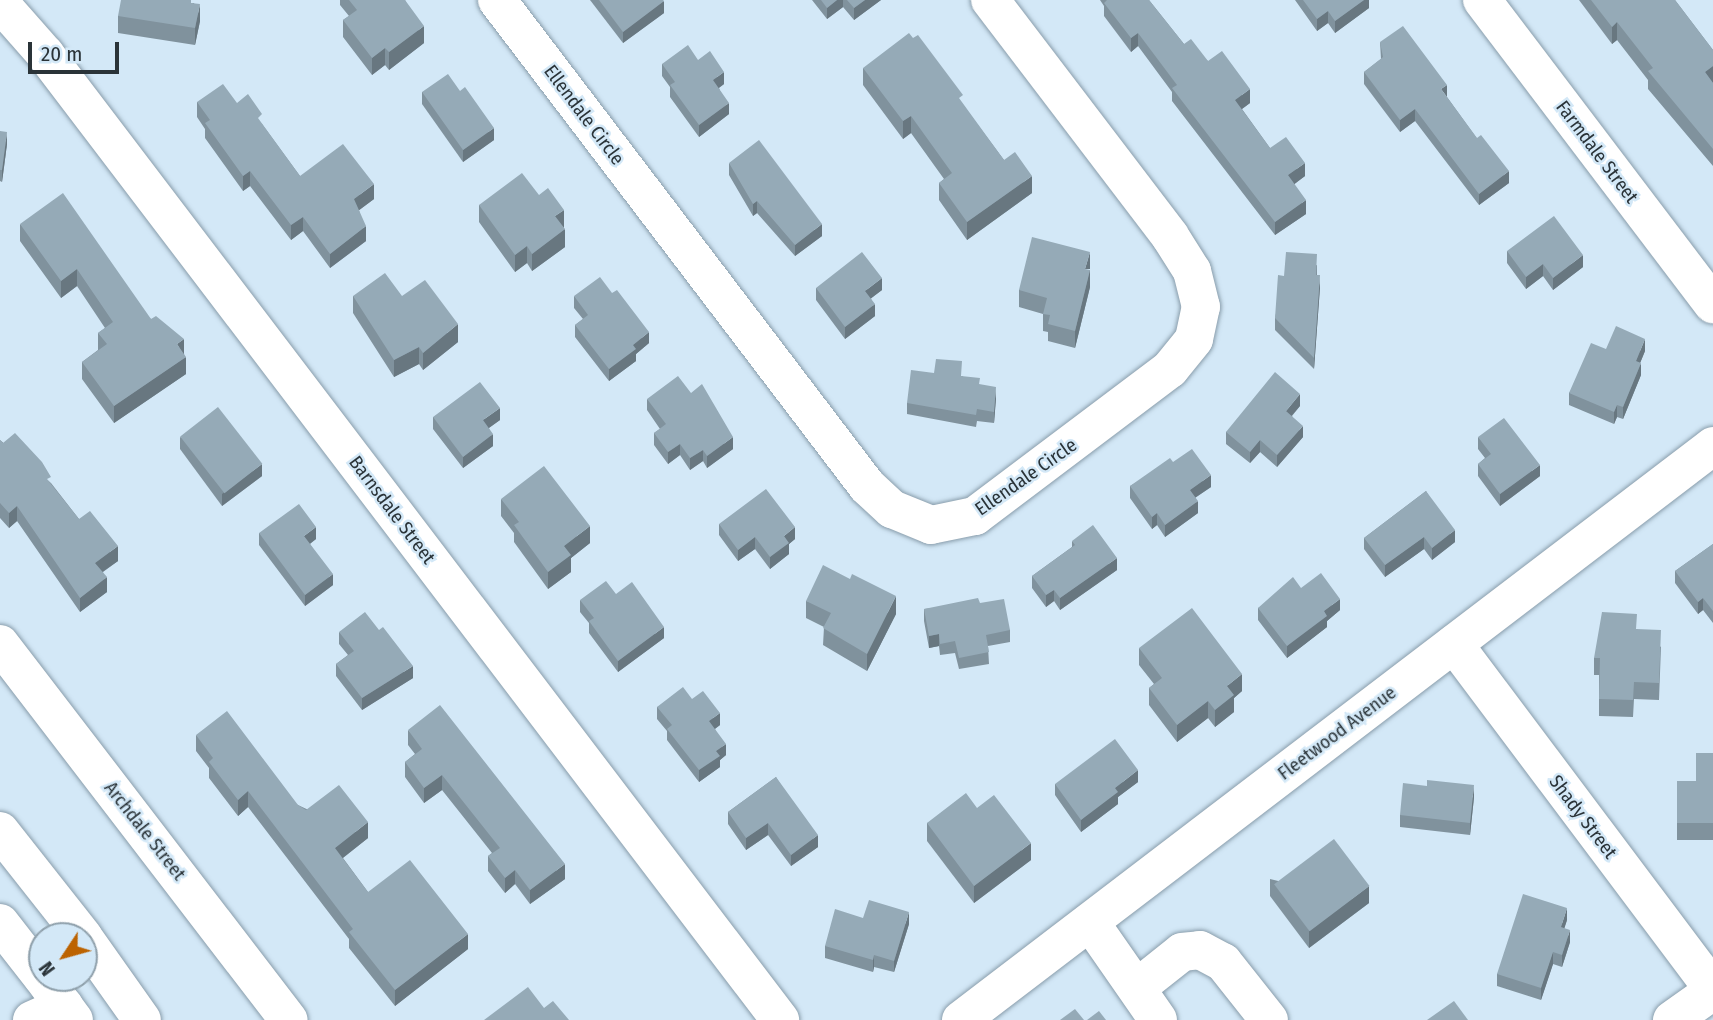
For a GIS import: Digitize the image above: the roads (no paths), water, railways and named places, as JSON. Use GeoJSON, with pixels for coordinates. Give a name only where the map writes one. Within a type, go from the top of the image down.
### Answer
{"type":"FeatureCollection","features":[{"type":"Feature","properties":{"kind":"street","name":"Ellendale Circle"},"geometry":{"type":"LineString","coordinates":[[497,0],[867,486],[892,509],[931,525],[975,516],[1170,369],[1194,339],[1201,307],[1192,271],[1170,236],[990,0]]}},
{"type":"Feature","properties":{"kind":"street","name":"Farmdale Street"},"geometry":{"type":"LineString","coordinates":[[1482,0],[1713,304]]}},
{"type":"Feature","properties":{"kind":"street","name":"Barnsdale Street"},"geometry":{"type":"LineString","coordinates":[[0,3],[45,54],[780,1020]]}},
{"type":"Feature","properties":{"kind":"street","name":"Fleetwood Avenue"},"geometry":{"type":"LineString","coordinates":[[961,1020],[1713,446]]}},
{"type":"Feature","properties":{"kind":"street","name":"Archdale Street"},"geometry":{"type":"LineString","coordinates":[[0,643],[289,1020]]}},
{"type":"Feature","properties":{"kind":"street","name":"Shady Street"},"geometry":{"type":"LineString","coordinates":[[1454,645],[1713,990]]}},
{"type":"Feature","properties":{"kind":"street"},"geometry":{"type":"LineString","coordinates":[[0,831],[71,922]]}},
{"type":"Feature","properties":{"kind":"street"},"geometry":{"type":"LineString","coordinates":[[1090,922],[1138,986],[1158,1020]]}},
{"type":"Feature","properties":{"kind":"street"},"geometry":{"type":"LineString","coordinates":[[0,923],[51,1000],[82,1003],[102,1020]]}},
{"type":"Feature","properties":{"kind":"street"},"geometry":{"type":"LineString","coordinates":[[1138,986],[1182,952],[1200,950],[1223,962],[1269,1020]]}},
{"type":"Feature","properties":{"kind":"street"},"geometry":{"type":"LineString","coordinates":[[98,958],[142,1020]]}},
{"type":"Feature","properties":{"kind":"street"},"geometry":{"type":"LineString","coordinates":[[1672,1020],[1713,990]]}}]}
